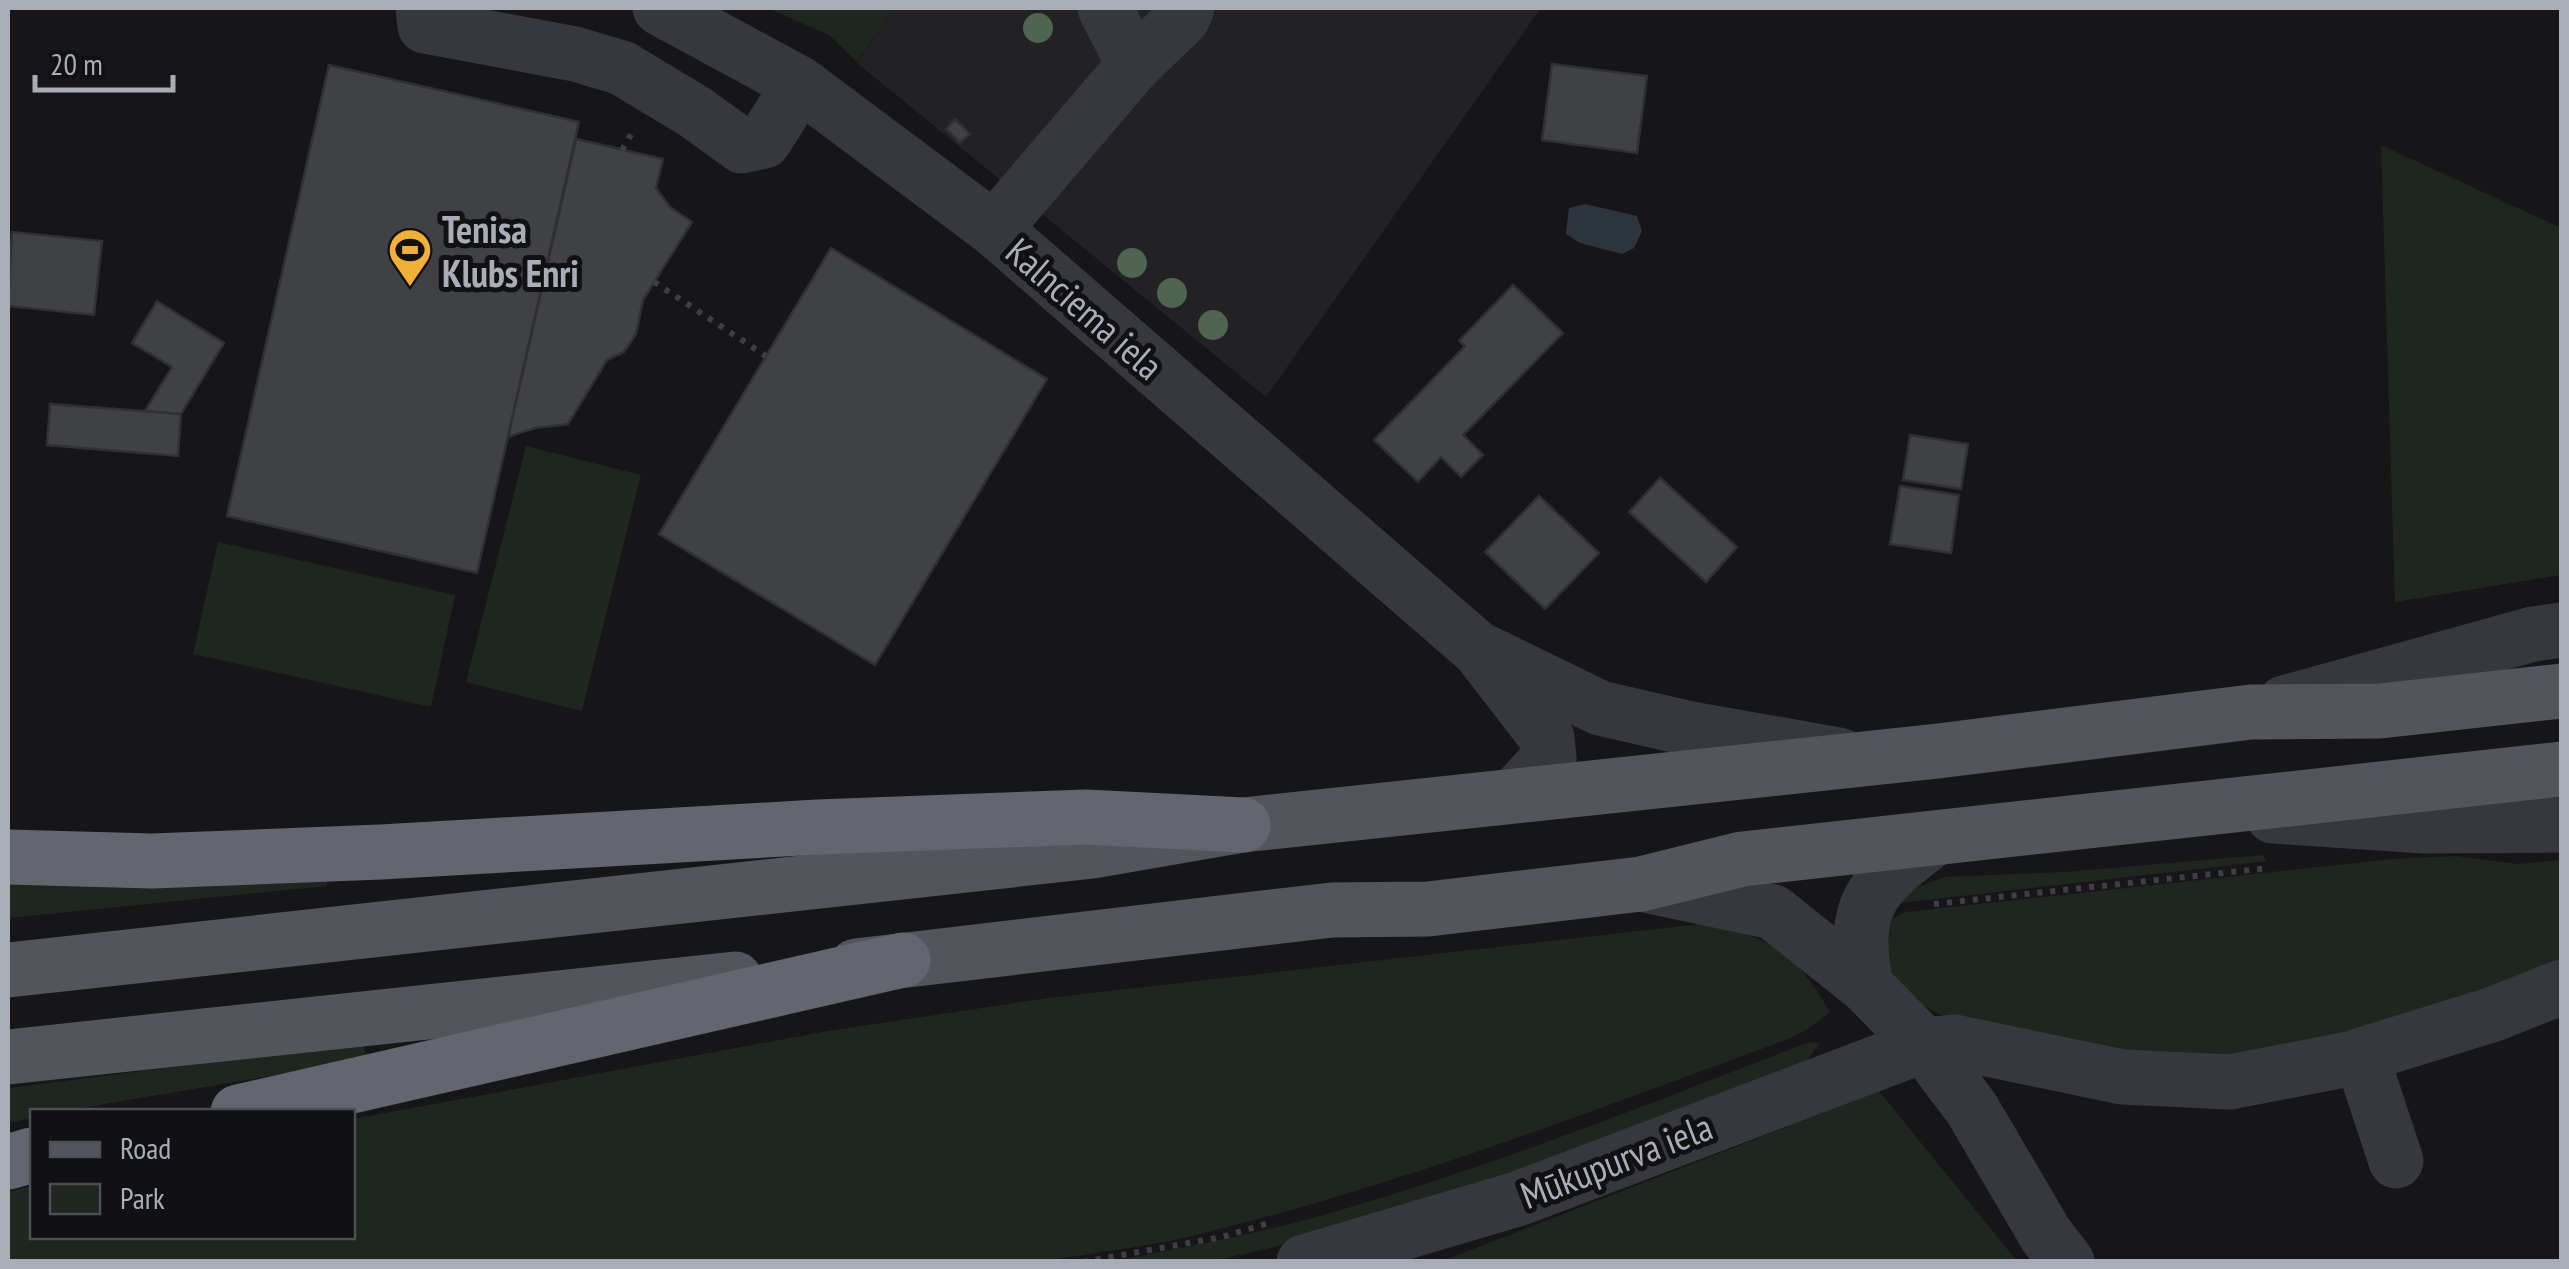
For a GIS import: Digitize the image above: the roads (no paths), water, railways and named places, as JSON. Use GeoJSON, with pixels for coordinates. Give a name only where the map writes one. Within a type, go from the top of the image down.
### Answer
{"type":"FeatureCollection","features":[{"type":"Feature","properties":{"kind":"highway"},"geometry":{"type":"LineString","coordinates":[[8,857],[152,861],[381,852],[818,826],[1086,817],[1242,825]]}},
{"type":"Feature","properties":{"kind":"highway"},"geometry":{"type":"LineString","coordinates":[[251,1109],[903,960]]}},
{"type":"Feature","properties":{"kind":"main road"},"geometry":{"type":"LineString","coordinates":[[8,970],[1093,851],[1242,825],[1860,759],[2251,712],[2380,710],[2562,691]]}},
{"type":"Feature","properties":{"kind":"main road"},"geometry":{"type":"LineString","coordinates":[[8,1057],[1332,910],[1428,908],[1641,884],[1742,860],[2562,769]]}},
{"type":"Feature","properties":{"kind":"street"},"geometry":{"type":"LineString","coordinates":[[423,8],[426,26],[575,54],[622,68],[742,146],[764,141],[800,84]]}},
{"type":"Feature","properties":{"kind":"street","name":"Kalnciema iela"},"geometry":{"type":"LineString","coordinates":[[660,8],[800,84],[994,229],[1480,650],[1546,738],[1549,758],[1514,795]]}},
{"type":"Feature","properties":{"kind":"street"},"geometry":{"type":"LineString","coordinates":[[1105,8],[1134,65]]}},
{"type":"Feature","properties":{"kind":"street"},"geometry":{"type":"LineString","coordinates":[[994,229],[1134,65],[1182,19],[1187,8]]}},
{"type":"Feature","properties":{"kind":"street"},"geometry":{"type":"LineString","coordinates":[[2251,712],[2533,634],[2562,630]]}},
{"type":"Feature","properties":{"kind":"street","name":"Kalnciema iela"},"geometry":{"type":"LineString","coordinates":[[1480,650],[1600,708],[1691,730],[1860,759]]}},
{"type":"Feature","properties":{"kind":"street"},"geometry":{"type":"LineString","coordinates":[[2190,810],[2425,826],[2562,825]]}},
{"type":"Feature","properties":{"kind":"street"},"geometry":{"type":"LineString","coordinates":[[1866,986],[1860,951],[1863,914],[1884,877],[1935,838]]}},
{"type":"Feature","properties":{"kind":"street"},"geometry":{"type":"LineString","coordinates":[[1641,884],[1773,912],[1866,986],[1924,1046],[1972,1109],[2046,1235],[2067,1262]]}},
{"type":"Feature","properties":{"kind":"street","name":"Mūkupurva iela"},"geometry":{"type":"LineString","coordinates":[[1290,1242],[1368,1253],[1924,1046],[1954,1042],[2122,1077],[2230,1082],[2362,1055],[2494,1014],[2562,987]]}},
{"type":"Feature","properties":{"kind":"street"},"geometry":{"type":"LineString","coordinates":[[2362,1055],[2396,1162]]}},
{"type":"Feature","properties":{"kind":"place","name":"Tenisa Klubs Enri"},"geometry":{"type":"Point","coordinates":[410,288]}}]}
